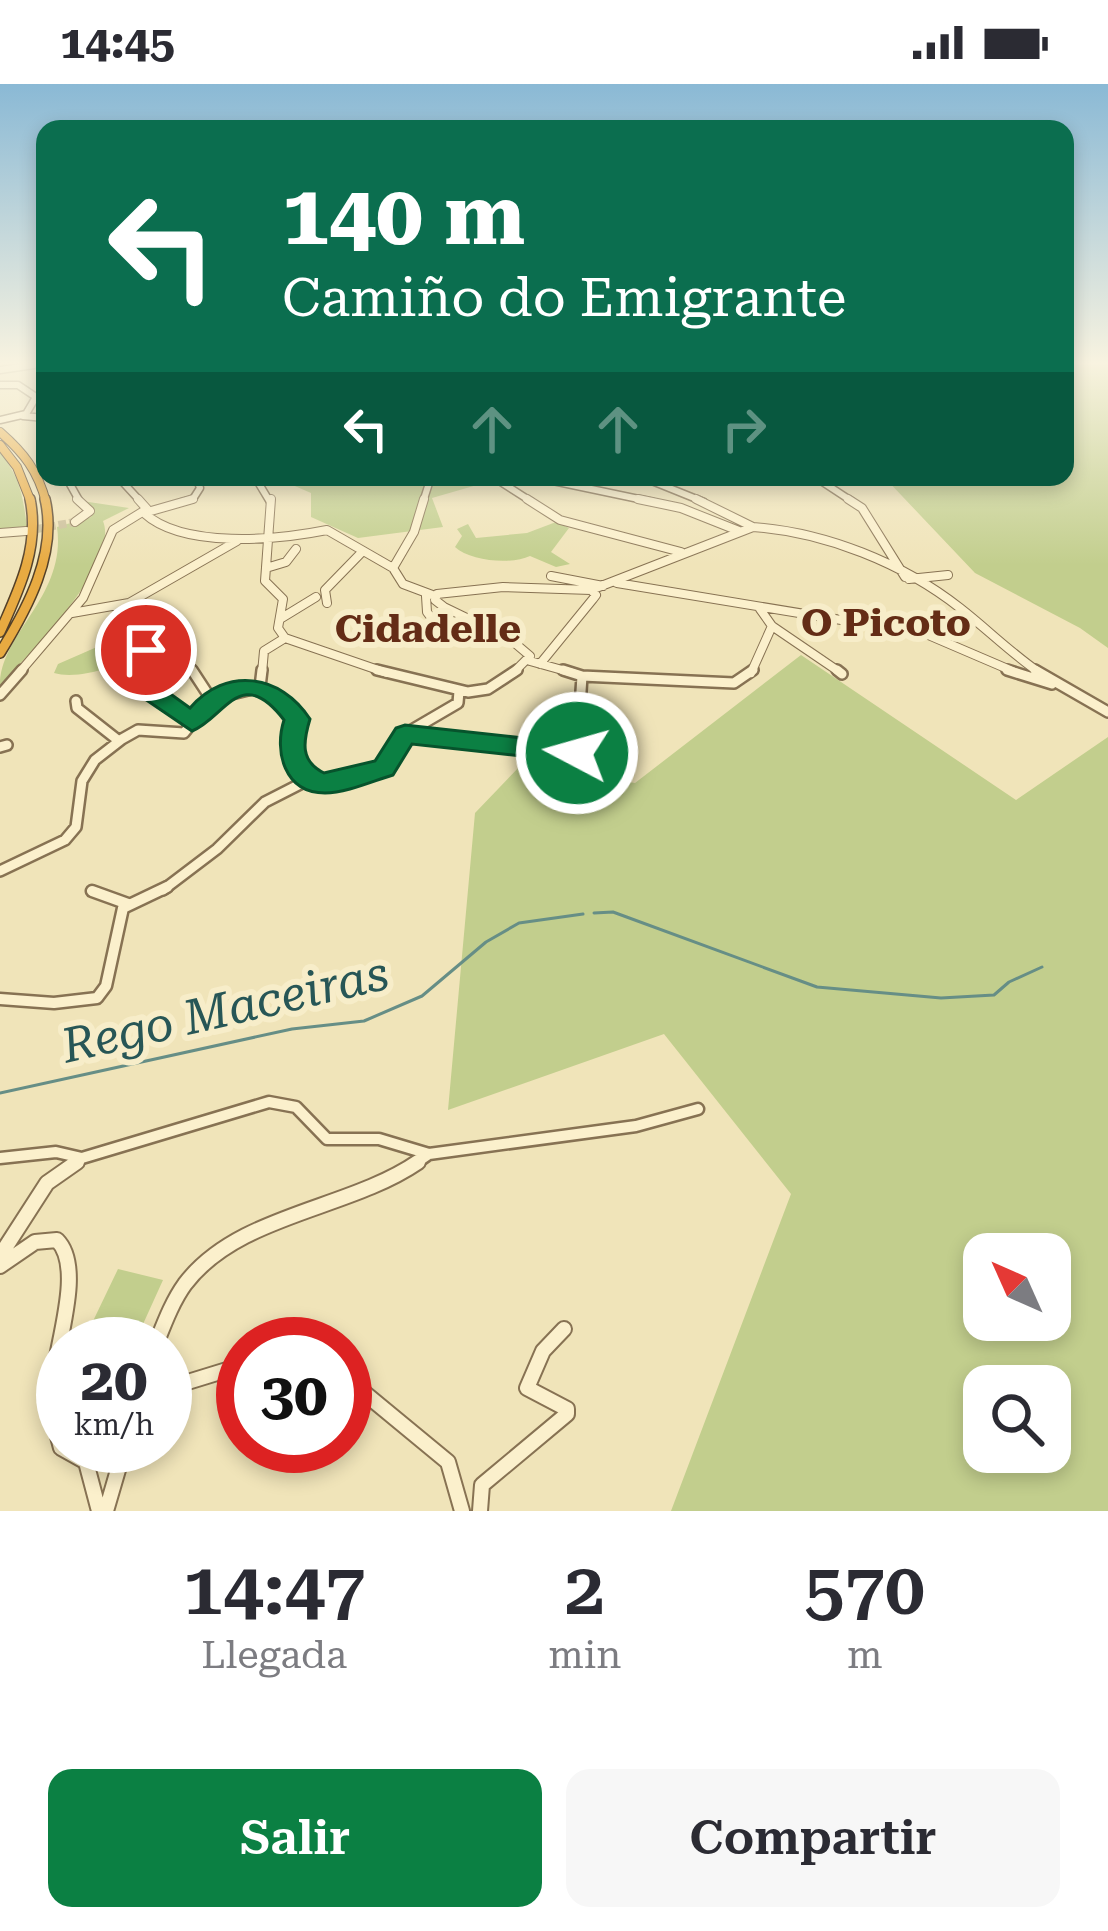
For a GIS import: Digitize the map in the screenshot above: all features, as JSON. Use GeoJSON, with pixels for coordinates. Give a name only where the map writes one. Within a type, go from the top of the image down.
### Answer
{"type":"FeatureCollection","features":[{"type":"Feature","properties":{"kind":"highway"},"geometry":{"type":"LineString","coordinates":[[0,432],[36,471]]}},
{"type":"Feature","properties":{"kind":"highway"},"geometry":{"type":"LineString","coordinates":[[0,445],[30,489],[36,519],[21,588],[0,632]]}},
{"type":"Feature","properties":{"kind":"highway"},"geometry":{"type":"LineString","coordinates":[[0,653],[35,590],[49,530],[42,486]]}},
{"type":"Feature","properties":{"kind":"street"},"geometry":{"type":"LineString","coordinates":[[70,486],[90,511],[75,522]]}},
{"type":"Feature","properties":{"kind":"street"},"geometry":{"type":"LineString","coordinates":[[127,486],[146,504],[144,513]]}},
{"type":"Feature","properties":{"kind":"street"},"geometry":{"type":"LineString","coordinates":[[0,695],[72,613],[107,557],[113,530],[144,513],[193,499],[199,486]]}},
{"type":"Feature","properties":{"kind":"street"},"geometry":{"type":"LineString","coordinates":[[262,486],[271,497],[265,519],[269,536],[265,581],[283,599],[278,628],[285,638],[311,652],[347,657],[439,690],[480,693],[535,662],[565,638],[571,621],[596,595],[591,590]]}},
{"type":"Feature","properties":{"kind":"street"},"geometry":{"type":"LineString","coordinates":[[393,568],[414,532],[428,486]]}},
{"type":"Feature","properties":{"kind":"street"},"geometry":{"type":"LineString","coordinates":[[507,486],[560,520],[681,552]]}},
{"type":"Feature","properties":{"kind":"street"},"geometry":{"type":"LineString","coordinates":[[577,486],[681,508],[739,531]]}},
{"type":"Feature","properties":{"kind":"street"},"geometry":{"type":"LineString","coordinates":[[666,486],[738,515],[753,526],[841,544],[956,604],[1055,684],[1108,712]]}},
{"type":"Feature","properties":{"kind":"street"},"geometry":{"type":"LineString","coordinates":[[829,486],[862,508],[907,578]]}},
{"type":"Feature","properties":{"kind":"street"},"geometry":{"type":"LineString","coordinates":[[144,513],[159,527],[195,536],[307,536],[327,530],[393,568],[403,584],[518,644],[535,662],[582,676],[744,681],[762,658],[772,626]]}},
{"type":"Feature","properties":{"kind":"street"},"geometry":{"type":"LineString","coordinates":[[431,596],[502,587],[591,590],[667,564],[681,552],[753,526]]}},
{"type":"Feature","properties":{"kind":"street"},"geometry":{"type":"LineString","coordinates":[[0,533],[26,531]]}},
{"type":"Feature","properties":{"kind":"street"},"geometry":{"type":"LineString","coordinates":[[72,613],[118,607],[237,541]]}},
{"type":"Feature","properties":{"kind":"street"},"geometry":{"type":"LineString","coordinates":[[266,568],[286,562],[296,549]]}},
{"type":"Feature","properties":{"kind":"street"},"geometry":{"type":"LineString","coordinates":[[328,603],[325,590],[362,552]]}},
{"type":"Feature","properties":{"kind":"street"},"geometry":{"type":"LineString","coordinates":[[907,578],[948,575]]}},
{"type":"Feature","properties":{"kind":"street"},"geometry":{"type":"LineString","coordinates":[[551,576],[760,609],[809,611],[858,626],[926,634],[993,666],[1055,684]]}},
{"type":"Feature","properties":{"kind":"street"},"geometry":{"type":"LineString","coordinates":[[431,596],[427,612],[442,632]]}},
{"type":"Feature","properties":{"kind":"street"},"geometry":{"type":"LineString","coordinates":[[280,619],[316,597]]}},
{"type":"Feature","properties":{"kind":"street"},"geometry":{"type":"LineString","coordinates":[[118,607],[120,620],[142,626],[153,662],[153,675],[144,687],[192,722]]}},
{"type":"Feature","properties":{"kind":"street"},"geometry":{"type":"LineString","coordinates":[[760,609],[772,626],[842,674]]}},
{"type":"Feature","properties":{"kind":"street"},"geometry":{"type":"LineString","coordinates":[[367,638],[481,626]]}},
{"type":"Feature","properties":{"kind":"street"},"geometry":{"type":"LineString","coordinates":[[260,687],[264,651],[285,638]]}},
{"type":"Feature","properties":{"kind":"street"},"geometry":{"type":"LineString","coordinates":[[183,657],[211,699]]}},
{"type":"Feature","properties":{"kind":"street"},"geometry":{"type":"LineString","coordinates":[[405,734],[577,753],[582,676]]}},
{"type":"Feature","properties":{"kind":"street"},"geometry":{"type":"LineString","coordinates":[[0,871],[65,840],[76,826],[82,781],[95,760],[138,730],[184,733],[211,699],[260,687],[291,707],[297,719],[291,756],[310,779]]}},
{"type":"Feature","properties":{"kind":"street"},"geometry":{"type":"LineString","coordinates":[[92,891],[128,904],[158,894],[217,849],[266,802],[310,779],[340,782],[373,774],[392,759],[405,734],[458,703],[459,691]]}},
{"type":"Feature","properties":{"kind":"street"},"geometry":{"type":"LineString","coordinates":[[76,701],[77,708],[119,741]]}},
{"type":"Feature","properties":{"kind":"street"},"geometry":{"type":"LineString","coordinates":[[0,999],[54,1003],[97,998],[106,986],[115,930],[128,904]]}},
{"type":"Feature","properties":{"kind":"street"},"geometry":{"type":"LineString","coordinates":[[0,1256],[47,1183],[82,1158],[269,1102],[296,1107],[327,1139],[379,1139],[429,1154]]}},
{"type":"Feature","properties":{"kind":"street"},"geometry":{"type":"LineString","coordinates":[[170,1317],[190,1276],[221,1251],[339,1202],[429,1154],[636,1126],[698,1109]]}},
{"type":"Feature","properties":{"kind":"street"},"geometry":{"type":"LineString","coordinates":[[0,1158],[56,1152],[82,1158]]}},
{"type":"Feature","properties":{"kind":"street"},"geometry":{"type":"LineString","coordinates":[[0,1266],[35,1242],[57,1240],[64,1247],[66,1289],[61,1317]]}},
{"type":"Feature","properties":{"kind":"street"},"geometry":{"type":"LineString","coordinates":[[480,1511],[482,1485],[567,1414],[567,1409],[527,1388],[544,1351],[564,1329]]}},
{"type":"Feature","properties":{"kind":"street"},"geometry":{"type":"LineString","coordinates":[[372,1399],[448,1462],[463,1511]]}},
{"type":"Feature","properties":{"kind":"street"},"geometry":{"type":"LineString","coordinates":[[90,1473],[102,1511]]}},
{"type":"Feature","properties":{"kind":"street"},"geometry":{"type":"LineString","coordinates":[[102,1511],[115,1473]]}},
{"type":"Feature","properties":{"kind":"green space"},"geometry":{"type":"Polygon","coordinates":[[[1074,432],[1108,432],[1108,648],[1080,628],[975,573],[893,486],[1074,486],[1074,432]]]}},
{"type":"Feature","properties":{"kind":"green space"},"geometry":{"type":"Polygon","coordinates":[[[0,453],[20,487],[27,527],[0,529],[0,453]]]}},
{"type":"Feature","properties":{"kind":"green space"},"geometry":{"type":"Polygon","coordinates":[[[295,486],[474,486],[432,498],[443,527],[358,538],[311,517],[311,493],[295,486]]]}},
{"type":"Feature","properties":{"kind":"green space"},"geometry":{"type":"Polygon","coordinates":[[[82,501],[129,508],[103,521],[105,539],[86,583],[0,685],[10,648],[52,573],[57,527],[91,517],[94,509],[82,501]]]}},
{"type":"Feature","properties":{"kind":"green space"},"geometry":{"type":"Polygon","coordinates":[[[556,522],[569,528],[551,552],[570,564],[556,567],[530,556],[491,560],[455,547],[462,536],[457,529],[468,524],[476,538],[527,533],[556,522]]]}},
{"type":"Feature","properties":{"kind":"green space"},"geometry":{"type":"Polygon","coordinates":[[[121,626],[132,630],[140,647],[133,654],[100,670],[54,673],[58,664],[113,640],[107,634],[121,626]]]}},
{"type":"Feature","properties":{"kind":"green space"},"geometry":{"type":"Polygon","coordinates":[[[801,655],[1016,800],[1108,737],[1108,1511],[671,1511],[791,1194],[664,1034],[448,1110],[475,813],[522,764],[635,783],[801,655]]]}},
{"type":"Feature","properties":{"kind":"green space"},"geometry":{"type":"Polygon","coordinates":[[[118,1269],[163,1280],[146,1317],[95,1317],[118,1269]]]}},
{"type":"Feature","properties":{"kind":"waterway","name":"Rego Maceiras"},"geometry":{"type":"LineString","coordinates":[[594,913],[613,912],[817,987],[941,998],[994,995],[1009,982],[1042,967]]}},
{"type":"Feature","properties":{"kind":"waterway","name":"Rego Maceiras"},"geometry":{"type":"LineString","coordinates":[[0,1093],[292,1029],[364,1021],[422,996],[486,942],[519,923],[583,914]]}},
{"type":"Feature","properties":{"kind":"tunnel"},"geometry":{"type":"LineString","coordinates":[[26,531],[75,522]]}},
{"type":"Feature","properties":{"kind":"district","name":"O Picoto"},"geometry":{"type":"Point","coordinates":[886,622]}},
{"type":"Feature","properties":{"kind":"district","name":"Cidadelle"},"geometry":{"type":"Point","coordinates":[428,628]}},
{"type":"Feature","properties":{"kind":"route"},"geometry":{"type":"LineString","coordinates":[[146,650],[153,675],[144,687],[192,722],[211,699],[229,692],[260,687],[280,698],[297,719],[291,756],[310,779],[324,783],[384,768],[405,734],[577,753]]}}]}
